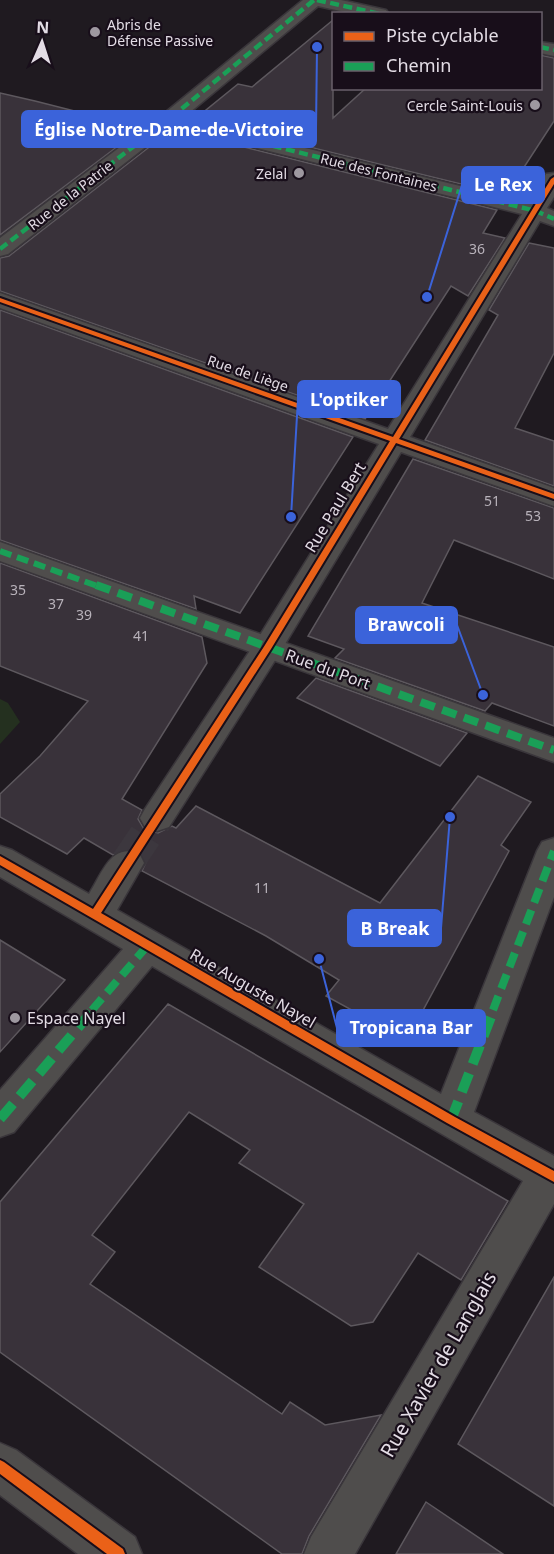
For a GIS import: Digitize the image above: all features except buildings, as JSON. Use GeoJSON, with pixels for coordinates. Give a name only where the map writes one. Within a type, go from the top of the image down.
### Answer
{"type":"FeatureCollection","features":[{"type":"Feature","properties":{"kind":"street"},"geometry":{"type":"LineString","coordinates":[[315,0],[371,12]]}},
{"type":"Feature","properties":{"kind":"street","name":"Rue de la Patrie"},"geometry":{"type":"LineString","coordinates":[[0,249],[168,120],[315,0]]}},
{"type":"Feature","properties":{"kind":"street","name":"Rue des Fontaines"},"geometry":{"type":"LineString","coordinates":[[168,120],[548,213]]}},
{"type":"Feature","properties":{"kind":"street","name":"Rue Paul Bert"},"geometry":{"type":"LineString","coordinates":[[157,818],[268,647],[394,439],[548,213],[554,179]]}},
{"type":"Feature","properties":{"kind":"street","name":"Rue de Liège"},"geometry":{"type":"LineString","coordinates":[[0,300],[554,497]]}},
{"type":"Feature","properties":{"kind":"street","name":"Rue du Port"},"geometry":{"type":"LineString","coordinates":[[0,550],[554,750]]}},
{"type":"Feature","properties":{"kind":"street"},"geometry":{"type":"LineString","coordinates":[[451,1120],[554,851]]}},
{"type":"Feature","properties":{"kind":"street","name":"Rue Auguste Nayel"},"geometry":{"type":"LineString","coordinates":[[0,860],[451,1120],[551,1175]]}},
{"type":"Feature","properties":{"kind":"street"},"geometry":{"type":"LineString","coordinates":[[95,914],[127,862]]}},
{"type":"Feature","properties":{"kind":"street"},"geometry":{"type":"LineString","coordinates":[[0,1119],[148,945]]}},
{"type":"Feature","properties":{"kind":"street","name":"Rue Xavier de Langlais"},"geometry":{"type":"LineString","coordinates":[[328,1554],[551,1175]]}},
{"type":"Feature","properties":{"kind":"street"},"geometry":{"type":"LineString","coordinates":[[0,1466],[118,1554]]}},
{"type":"Feature","properties":{"kind":"green space"},"geometry":{"type":"Polygon","coordinates":[[[0,699],[8,703],[20,722],[0,744],[0,699]]]}},
{"type":"Feature","properties":{"kind":"tunnel"},"geometry":{"type":"LineString","coordinates":[[127,863],[157,818]]}},
{"type":"Feature","properties":{"kind":"marked path"},"geometry":{"type":"LineString","coordinates":[[0,249],[168,120],[314,0]]}},
{"type":"Feature","properties":{"kind":"marked path"},"geometry":{"type":"LineString","coordinates":[[317,0],[371,12]]}},
{"type":"Feature","properties":{"kind":"marked path"},"geometry":{"type":"LineString","coordinates":[[542,47],[554,50]]}},
{"type":"Feature","properties":{"kind":"marked path"},"geometry":{"type":"LineString","coordinates":[[168,120],[536,211],[554,219]]}},
{"type":"Feature","properties":{"kind":"marked path"},"geometry":{"type":"LineString","coordinates":[[0,551],[554,750]]}},
{"type":"Feature","properties":{"kind":"marked path"},"geometry":{"type":"LineString","coordinates":[[451,1120],[554,851]]}},
{"type":"Feature","properties":{"kind":"marked path"},"geometry":{"type":"LineString","coordinates":[[0,1119],[148,945]]}},
{"type":"Feature","properties":{"kind":"cycle path"},"geometry":{"type":"LineString","coordinates":[[95,914],[268,647],[554,179]]}},
{"type":"Feature","properties":{"kind":"cycle path"},"geometry":{"type":"LineString","coordinates":[[0,300],[554,497]]}},
{"type":"Feature","properties":{"kind":"cycle path"},"geometry":{"type":"LineString","coordinates":[[0,860],[554,1177]]}},
{"type":"Feature","properties":{"kind":"cycle path"},"geometry":{"type":"LineString","coordinates":[[0,1466],[118,1554]]}},
{"type":"Feature","properties":{"kind":"place","name":"Abris de Défense Passive"},"geometry":{"type":"Point","coordinates":[95,32]}},
{"type":"Feature","properties":{"kind":"place","name":"Église Notre-Dame-de-Victoire"},"geometry":{"type":"Point","coordinates":[317,47]}},
{"type":"Feature","properties":{"kind":"place","name":"Cercle Saint-Louis"},"geometry":{"type":"Point","coordinates":[535,105]}},
{"type":"Feature","properties":{"kind":"place","name":"Zelal"},"geometry":{"type":"Point","coordinates":[299,173]}},
{"type":"Feature","properties":{"kind":"place","name":"Le Rex"},"geometry":{"type":"Point","coordinates":[427,297]}},
{"type":"Feature","properties":{"kind":"place","name":"L'optiker"},"geometry":{"type":"Point","coordinates":[291,517]}},
{"type":"Feature","properties":{"kind":"place","name":"Brawcoli"},"geometry":{"type":"Point","coordinates":[483,695]}},
{"type":"Feature","properties":{"kind":"place","name":"B Break"},"geometry":{"type":"Point","coordinates":[450,817]}},
{"type":"Feature","properties":{"kind":"place","name":"Tropicana Bar"},"geometry":{"type":"Point","coordinates":[319,959]}},
{"type":"Feature","properties":{"kind":"place","name":"Espace Nayel"},"geometry":{"type":"Point","coordinates":[15,1018]}}]}
